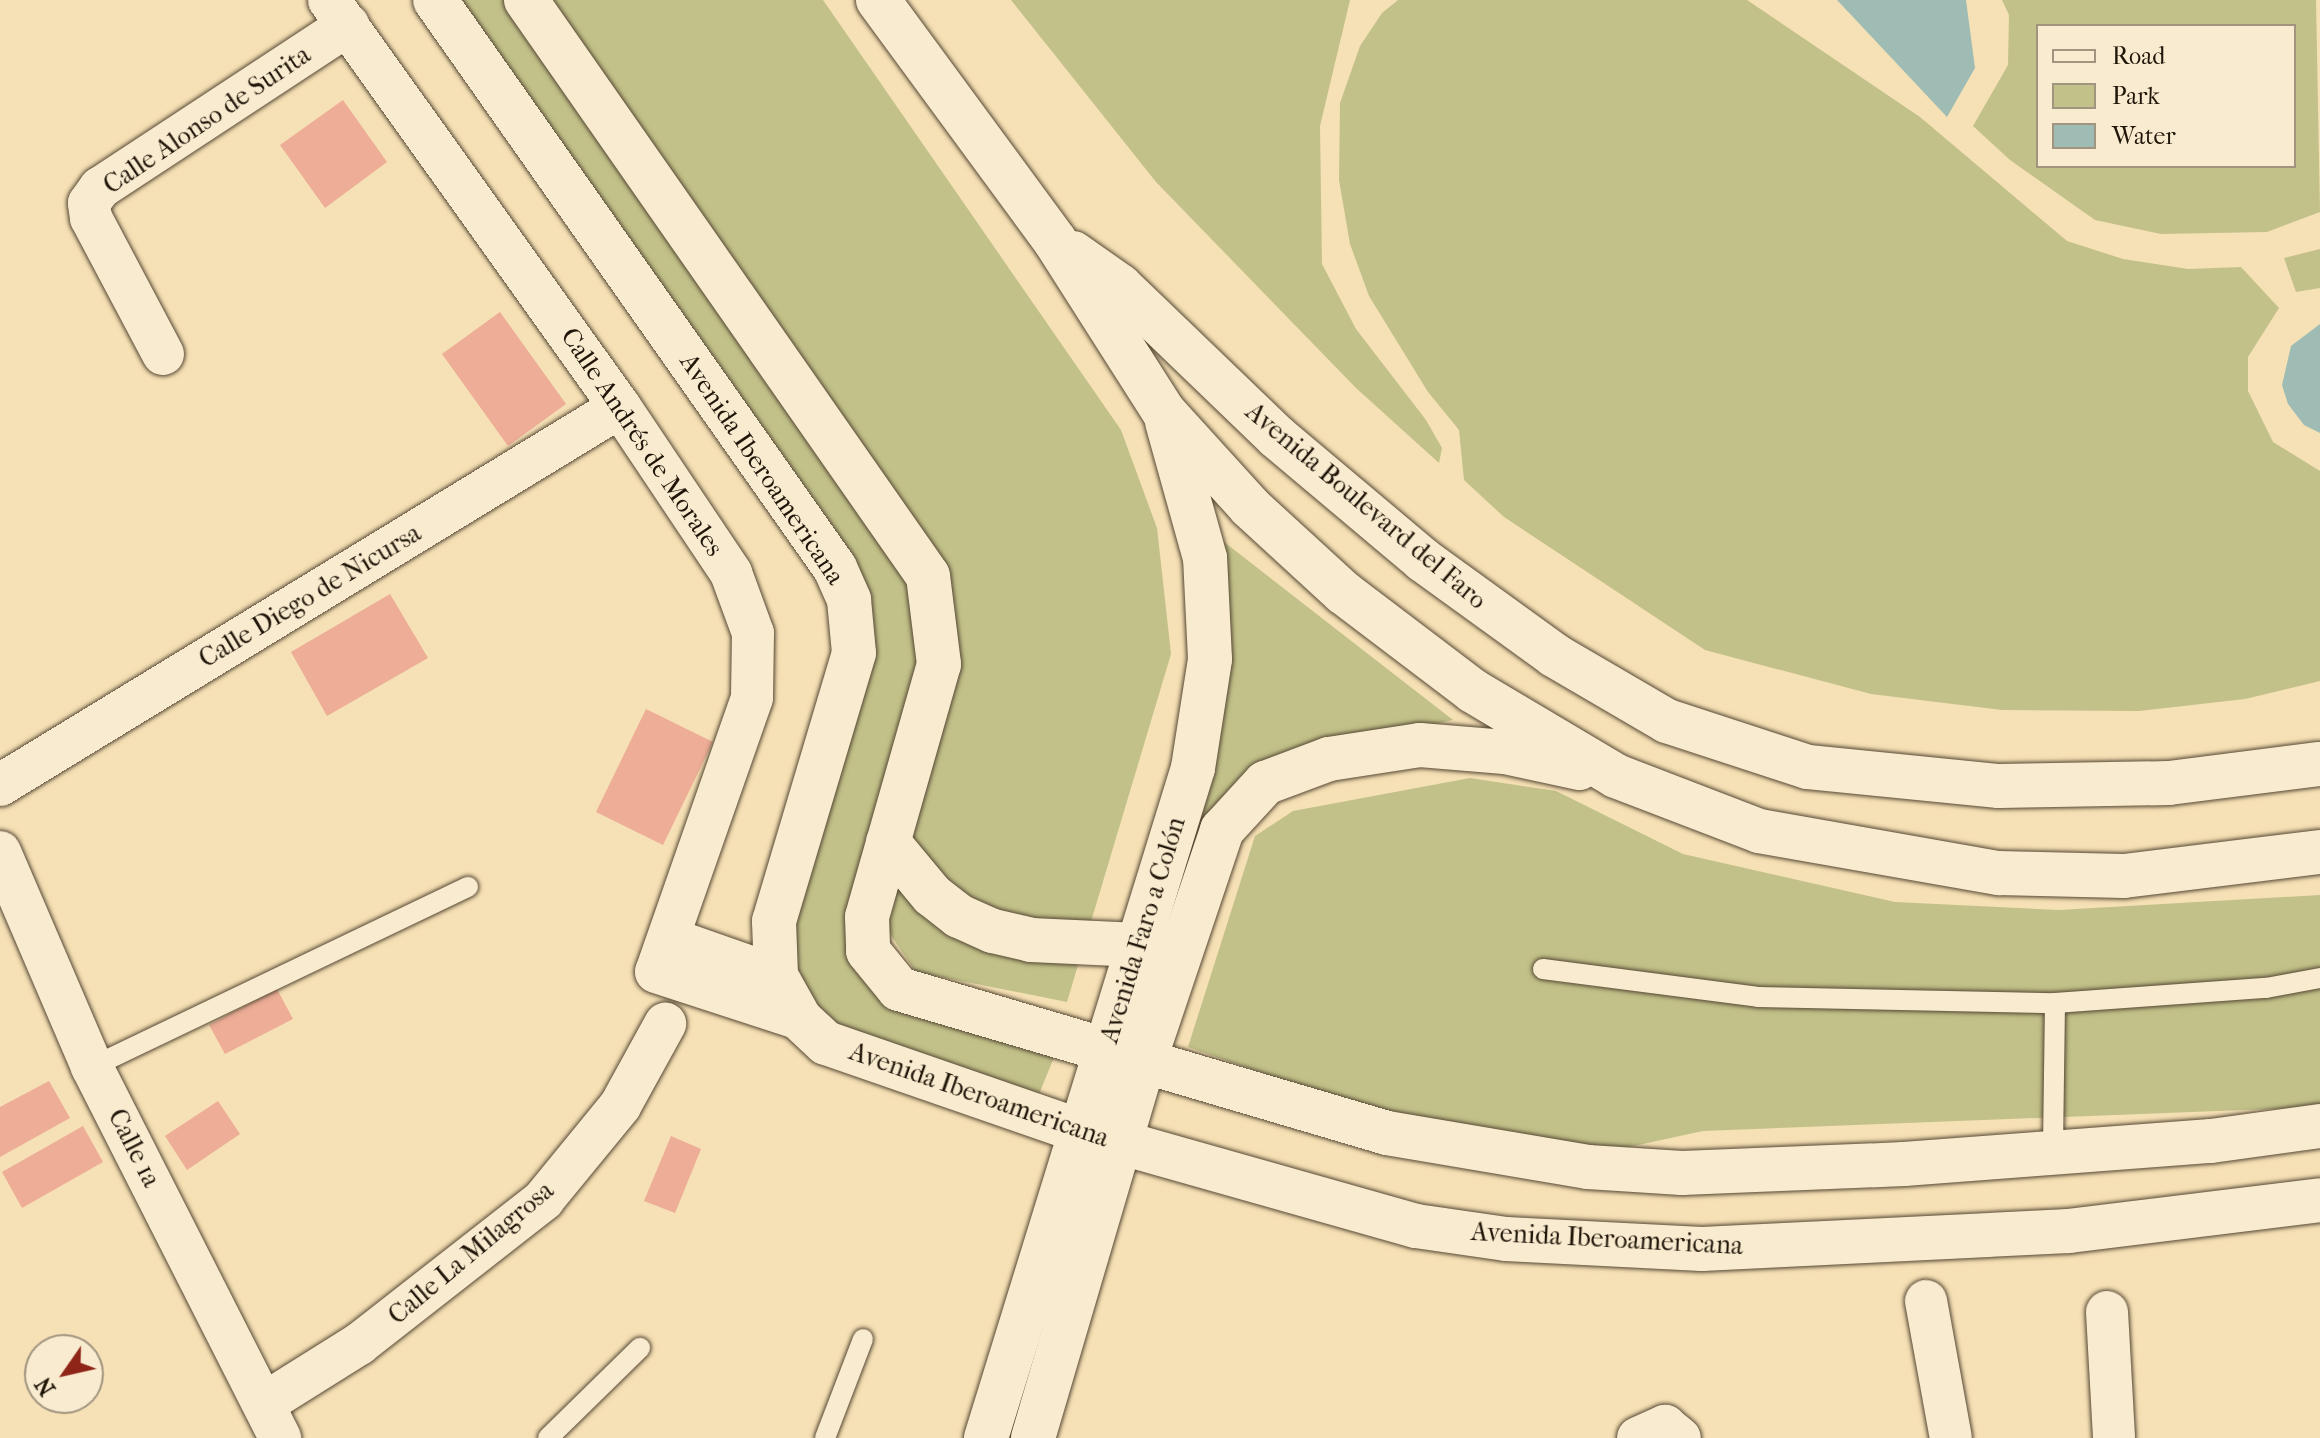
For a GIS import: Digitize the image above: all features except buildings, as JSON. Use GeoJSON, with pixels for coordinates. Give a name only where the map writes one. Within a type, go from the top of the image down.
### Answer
{"type":"FeatureCollection","features":[{"type":"Feature","properties":{"kind":"street","name":"Avenida Iberoamericana"},"geometry":{"type":"LineString","coordinates":[[435,0],[835,568],[849,600],[854,653],[774,921],[776,976],[800,1019],[826,1043],[1121,1143],[1416,1226],[1506,1239],[1702,1249],[2069,1231],[2320,1200]]}},
{"type":"Feature","properties":{"kind":"street"},"geometry":{"type":"LineString","coordinates":[[526,0],[928,576],[939,664],[867,917],[868,951],[899,989],[1387,1133],[1588,1167],[1682,1173],[2053,1153],[2211,1141],[2320,1126]]}},
{"type":"Feature","properties":{"kind":"street","name":"Avenida Boulevard del Faro"},"geometry":{"type":"LineString","coordinates":[[878,0],[1055,241],[1164,412],[1250,507],[1344,593],[1473,691],[1616,776],[1759,831],[1998,873],[2124,876],[2320,852]]}},
{"type":"Feature","properties":{"kind":"street","name":"Calle Alonso de Surita"},"geometry":{"type":"LineString","coordinates":[[163,354],[91,218],[89,203],[100,188],[339,13]]}},
{"type":"Feature","properties":{"kind":"street","name":"Calle Andrés de Morales"},"geometry":{"type":"LineString","coordinates":[[339,13],[620,407],[731,573],[753,633],[752,698],[663,956]]}},
{"type":"Feature","properties":{"kind":"street","name":"Avenida Boulevard del Faro"},"geometry":{"type":"LineString","coordinates":[[1055,241],[1120,286],[1277,437],[1423,560],[1554,655],[1667,721],[1808,767],[1999,786],[2169,783],[2320,764]]}},
{"type":"Feature","properties":{"kind":"street","name":"Calle Diego de Nicursa"},"geometry":{"type":"LineString","coordinates":[[0,785],[620,407]]}},
{"type":"Feature","properties":{"kind":"street","name":"Avenida Faro a Colón"},"geometry":{"type":"LineString","coordinates":[[1033,1438],[1121,1143],[1126,1055],[1139,945],[1193,768],[1210,659],[1205,558],[1164,412]]}},
{"type":"Feature","properties":{"kind":"street","name":"Avenida Faro a Colón"},"geometry":{"type":"LineString","coordinates":[[986,1438],[1080,1131],[1126,1055],[1222,830],[1265,783],[1329,759],[1420,745],[1505,752],[1616,776]]}},
{"type":"Feature","properties":{"kind":"street"},"geometry":{"type":"LineString","coordinates":[[888,842],[932,895],[959,916],[993,931],[1031,940],[1139,945]]}},
{"type":"Feature","properties":{"kind":"street","name":"Calle 1a"},"geometry":{"type":"LineString","coordinates":[[0,852],[92,1067],[272,1420]]}},
{"type":"Feature","properties":{"kind":"street"},"geometry":{"type":"LineString","coordinates":[[663,956],[776,976]]}},
{"type":"Feature","properties":{"kind":"street"},"geometry":{"type":"LineString","coordinates":[[663,956],[800,1019]]}},
{"type":"Feature","properties":{"kind":"street","name":"Calle La Milagrosa"},"geometry":{"type":"LineString","coordinates":[[272,1420],[359,1344],[543,1200],[620,1106],[665,1024]]}},
{"type":"Feature","properties":{"kind":"street"},"geometry":{"type":"LineString","coordinates":[[1926,1301],[1951,1438]]}},
{"type":"Feature","properties":{"kind":"street"},"geometry":{"type":"LineString","coordinates":[[2107,1312],[2114,1438]]}},
{"type":"Feature","properties":{"kind":"street"},"geometry":{"type":"LineString","coordinates":[[1638,1438],[1665,1426],[1680,1438]]}},
{"type":"Feature","properties":{"kind":"lane"},"geometry":{"type":"LineString","coordinates":[[92,1067],[468,887]]}},
{"type":"Feature","properties":{"kind":"lane"},"geometry":{"type":"LineString","coordinates":[[1543,969],[1758,997],[2055,1003],[2266,988],[2320,978]]}},
{"type":"Feature","properties":{"kind":"lane"},"geometry":{"type":"LineString","coordinates":[[2053,1153],[2055,1003]]}},
{"type":"Feature","properties":{"kind":"lane"},"geometry":{"type":"LineString","coordinates":[[825,1438],[863,1339]]}},
{"type":"Feature","properties":{"kind":"lane"},"geometry":{"type":"LineString","coordinates":[[548,1438],[640,1348]]}},
{"type":"Feature","properties":{"kind":"green space"},"geometry":{"type":"Polygon","coordinates":[[[445,0],[517,0],[920,592],[926,661],[856,958],[1057,1050],[1035,1104],[805,1012],[783,924],[863,650],[445,0]]]}},
{"type":"Feature","properties":{"kind":"green space"},"geometry":{"type":"Polygon","coordinates":[[[549,0],[823,0],[1121,430],[1157,528],[1171,654],[1067,1002],[916,972],[886,928],[958,659],[549,0]]]}},
{"type":"Feature","properties":{"kind":"green space"},"geometry":{"type":"Polygon","coordinates":[[[1011,0],[1350,0],[1320,126],[1322,264],[1356,329],[1426,420],[1442,448],[1439,463],[1356,388],[1156,182],[1011,0]]]}},
{"type":"Feature","properties":{"kind":"green space"},"geometry":{"type":"Polygon","coordinates":[[[1398,0],[1747,0],[1920,117],[2067,241],[2123,259],[2188,269],[2241,267],[2279,308],[2248,357],[2248,391],[2273,442],[2320,471],[2320,681],[2245,699],[2139,711],[2002,710],[1871,694],[1705,650],[1504,517],[1464,480],[1459,430],[1428,392],[1369,296],[1350,244],[1339,180],[1340,103],[1360,46],[1382,13],[1398,0]]]}},
{"type":"Feature","properties":{"kind":"green space"},"geometry":{"type":"Polygon","coordinates":[[[2002,0],[2316,0],[2320,212],[2267,232],[2161,234],[2095,220],[2010,160],[1973,126],[2008,65],[2009,15],[2002,0]]]}},
{"type":"Feature","properties":{"kind":"green space"},"geometry":{"type":"Polygon","coordinates":[[[2320,249],[2320,288],[2296,292],[2284,258],[2320,249]]]}},
{"type":"Feature","properties":{"kind":"green space"},"geometry":{"type":"Polygon","coordinates":[[[1219,538],[1453,720],[1331,747],[1239,787],[1183,861],[1219,538]]]}},
{"type":"Feature","properties":{"kind":"green space"},"geometry":{"type":"Polygon","coordinates":[[[1470,778],[1556,791],[1683,854],[1895,902],[2059,910],[2320,895],[2320,1107],[1703,1131],[1615,1150],[1378,1113],[1188,1047],[1255,836],[1293,811],[1470,778]]]}},
{"type":"Feature","properties":{"kind":"water"},"geometry":{"type":"Polygon","coordinates":[[[1837,0],[1966,0],[1975,68],[1947,117],[1837,0]]]}},
{"type":"Feature","properties":{"kind":"water"},"geometry":{"type":"Polygon","coordinates":[[[2320,324],[2320,433],[2304,425],[2288,404],[2282,385],[2291,346],[2320,324]]]}}]}
